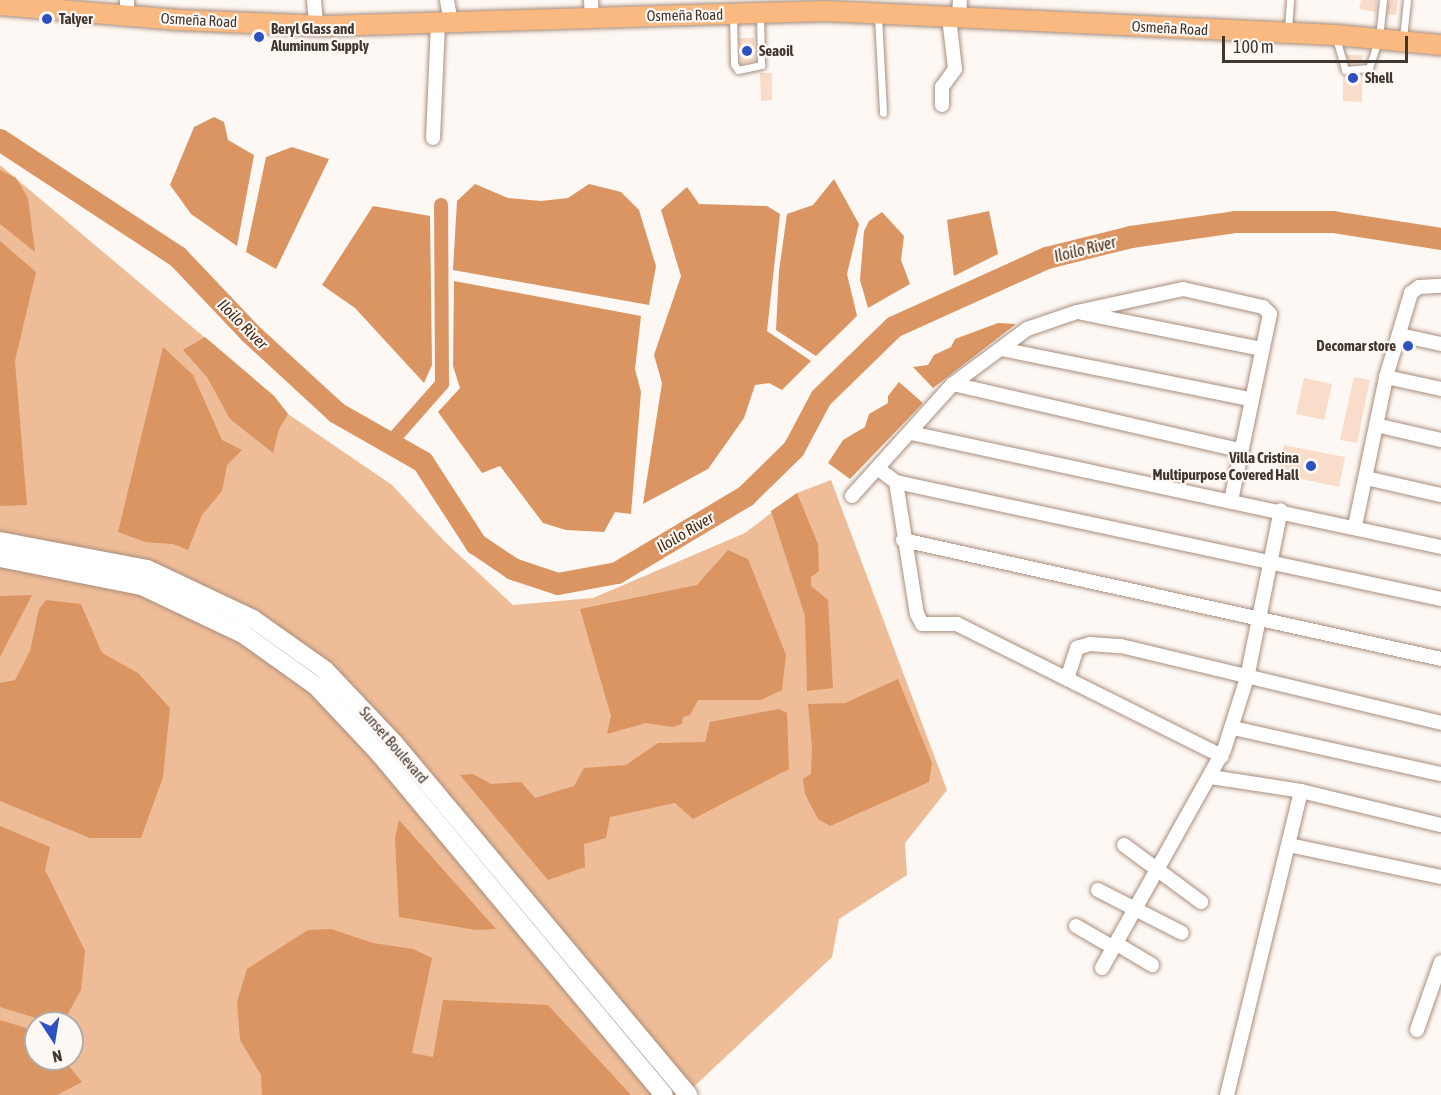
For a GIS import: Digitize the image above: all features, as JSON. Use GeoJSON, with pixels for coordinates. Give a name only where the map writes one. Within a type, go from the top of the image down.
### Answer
{"type":"FeatureCollection","features":[{"type":"Feature","properties":{"kind":"main road","name":"Osmeña Road"},"geometry":{"type":"LineString","coordinates":[[0,5],[36,4],[127,8],[316,25],[444,22],[592,9],[733,14],[824,6],[878,14],[956,12],[1335,35],[1441,45]]}},
{"type":"Feature","properties":{"kind":"main road","name":"Sunset Boulevard"},"geometry":{"type":"LineString","coordinates":[[0,541],[147,569],[253,619],[324,669],[664,1095]]}},
{"type":"Feature","properties":{"kind":"main road","name":"Sunset Boulevard"},"geometry":{"type":"LineString","coordinates":[[0,558],[142,586],[243,634],[316,686],[416,783],[688,1095]]}},
{"type":"Feature","properties":{"kind":"street"},"geometry":{"type":"LineString","coordinates":[[314,0],[316,25]]}},
{"type":"Feature","properties":{"kind":"street"},"geometry":{"type":"LineString","coordinates":[[433,138],[447,0]]}},
{"type":"Feature","properties":{"kind":"street"},"geometry":{"type":"LineString","coordinates":[[942,105],[942,87],[955,69],[956,12]]}},
{"type":"Feature","properties":{"kind":"street"},"geometry":{"type":"LineString","coordinates":[[1355,526],[1386,377],[1413,290],[1441,286]]}},
{"type":"Feature","properties":{"kind":"street"},"geometry":{"type":"LineString","coordinates":[[852,496],[880,470],[953,384],[1034,324],[1165,291],[1190,290],[1266,309],[1271,321],[1250,399],[1231,500]]}},
{"type":"Feature","properties":{"kind":"street"},"geometry":{"type":"LineString","coordinates":[[1077,312],[1262,349]]}},
{"type":"Feature","properties":{"kind":"street"},"geometry":{"type":"LineString","coordinates":[[1400,335],[1441,344]]}},
{"type":"Feature","properties":{"kind":"street"},"geometry":{"type":"LineString","coordinates":[[1002,349],[1250,399]]}},
{"type":"Feature","properties":{"kind":"street"},"geometry":{"type":"LineString","coordinates":[[1386,377],[1441,389]]}},
{"type":"Feature","properties":{"kind":"street"},"geometry":{"type":"LineString","coordinates":[[953,384],[1239,450]]}},
{"type":"Feature","properties":{"kind":"street"},"geometry":{"type":"LineString","coordinates":[[1376,425],[1441,440]]}},
{"type":"Feature","properties":{"kind":"street"},"geometry":{"type":"LineString","coordinates":[[911,433],[1281,510],[1441,547]]}},
{"type":"Feature","properties":{"kind":"street"},"geometry":{"type":"LineString","coordinates":[[880,470],[896,482],[1270,559],[1441,598]]}},
{"type":"Feature","properties":{"kind":"street"},"geometry":{"type":"LineString","coordinates":[[1366,478],[1441,495]]}},
{"type":"Feature","properties":{"kind":"street"},"geometry":{"type":"LineString","coordinates":[[896,482],[916,614],[922,624],[957,624],[1222,756]]}},
{"type":"Feature","properties":{"kind":"street"},"geometry":{"type":"LineString","coordinates":[[1102,968],[1160,870],[1222,756],[1233,728],[1247,678],[1281,510]]}},
{"type":"Feature","properties":{"kind":"street"},"geometry":{"type":"LineString","coordinates":[[903,540],[1441,659]]}},
{"type":"Feature","properties":{"kind":"street"},"geometry":{"type":"LineString","coordinates":[[1067,679],[1073,653],[1090,644],[1121,646],[1441,723]]}},
{"type":"Feature","properties":{"kind":"street"},"geometry":{"type":"LineString","coordinates":[[1233,728],[1441,774]]}},
{"type":"Feature","properties":{"kind":"street"},"geometry":{"type":"LineString","coordinates":[[1210,777],[1301,791],[1441,825]]}},
{"type":"Feature","properties":{"kind":"street"},"geometry":{"type":"LineString","coordinates":[[1227,1095],[1301,791]]}},
{"type":"Feature","properties":{"kind":"street"},"geometry":{"type":"LineString","coordinates":[[1124,844],[1202,902]]}},
{"type":"Feature","properties":{"kind":"street"},"geometry":{"type":"LineString","coordinates":[[1289,845],[1441,877]]}},
{"type":"Feature","properties":{"kind":"street"},"geometry":{"type":"LineString","coordinates":[[1098,890],[1182,933]]}},
{"type":"Feature","properties":{"kind":"street"},"geometry":{"type":"LineString","coordinates":[[1076,926],[1152,965]]}},
{"type":"Feature","properties":{"kind":"street"},"geometry":{"type":"LineString","coordinates":[[1417,1030],[1441,962]]}},
{"type":"Feature","properties":{"kind":"lane"},"geometry":{"type":"LineString","coordinates":[[1288,33],[1290,0]]}},
{"type":"Feature","properties":{"kind":"lane"},"geometry":{"type":"LineString","coordinates":[[1335,35],[1345,70],[1370,68],[1379,38],[1383,0]]}},
{"type":"Feature","properties":{"kind":"lane"},"geometry":{"type":"LineString","coordinates":[[1402,41],[1407,0]]}},
{"type":"Feature","properties":{"kind":"lane"},"geometry":{"type":"LineString","coordinates":[[733,14],[734,64],[738,70],[758,68],[762,61],[760,13]]}},
{"type":"Feature","properties":{"kind":"lane"},"geometry":{"type":"LineString","coordinates":[[878,14],[883,113]]}},
{"type":"Feature","properties":{"kind":"shaded area"},"geometry":{"type":"Polygon","coordinates":[[[214,117],[224,122],[228,140],[254,155],[237,246],[191,214],[170,185],[194,127],[214,117]]]}},
{"type":"Feature","properties":{"kind":"shaded area"},"geometry":{"type":"Polygon","coordinates":[[[292,147],[329,159],[276,269],[246,252],[266,157],[292,147]]]}},
{"type":"Feature","properties":{"kind":"shaded area"},"geometry":{"type":"Polygon","coordinates":[[[0,165],[274,396],[288,414],[392,485],[445,542],[513,605],[593,598],[745,533],[797,493],[831,480],[947,790],[905,843],[907,875],[839,919],[832,957],[685,1095],[0,1095],[0,165]]]}},
{"type":"Feature","properties":{"kind":"shaded area"},"geometry":{"type":"Polygon","coordinates":[[[0,170],[16,178],[28,198],[35,252],[0,224],[0,170]]]}},
{"type":"Feature","properties":{"kind":"shaded area"},"geometry":{"type":"Polygon","coordinates":[[[834,179],[859,224],[847,274],[857,316],[816,356],[776,330],[779,271],[787,214],[813,205],[834,179]]]}},
{"type":"Feature","properties":{"kind":"shaded area"},"geometry":{"type":"Polygon","coordinates":[[[475,184],[508,198],[541,201],[568,198],[589,184],[621,192],[639,210],[656,266],[649,305],[453,270],[457,201],[475,184]]]}},
{"type":"Feature","properties":{"kind":"shaded area"},"geometry":{"type":"Polygon","coordinates":[[[687,187],[699,204],[767,206],[780,214],[767,331],[811,361],[782,390],[769,383],[755,385],[744,418],[708,469],[643,504],[662,383],[654,355],[681,276],[661,210],[687,187]]]}},
{"type":"Feature","properties":{"kind":"shaded area"},"geometry":{"type":"Polygon","coordinates":[[[373,206],[430,216],[432,365],[424,383],[355,308],[322,285],[373,206]]]}},
{"type":"Feature","properties":{"kind":"shaded area"},"geometry":{"type":"Polygon","coordinates":[[[989,211],[998,254],[954,276],[947,220],[989,211]]]}},
{"type":"Feature","properties":{"kind":"shaded area"},"geometry":{"type":"Polygon","coordinates":[[[882,212],[904,236],[901,260],[910,284],[868,308],[860,280],[864,231],[869,221],[882,212]]]}},
{"type":"Feature","properties":{"kind":"shaded area"},"geometry":{"type":"Polygon","coordinates":[[[0,241],[36,272],[15,361],[27,505],[0,506],[0,241]]]}},
{"type":"Feature","properties":{"kind":"shaded area"},"geometry":{"type":"Polygon","coordinates":[[[454,281],[641,316],[635,369],[641,392],[631,514],[615,512],[604,532],[566,530],[543,523],[500,466],[482,473],[438,412],[460,388],[453,366],[454,281]]]}},
{"type":"Feature","properties":{"kind":"shaded area"},"geometry":{"type":"Polygon","coordinates":[[[998,323],[1016,324],[933,388],[913,367],[928,365],[934,355],[951,347],[955,339],[998,323]]]}},
{"type":"Feature","properties":{"kind":"shaded area"},"geometry":{"type":"Polygon","coordinates":[[[205,337],[274,396],[288,414],[279,429],[273,453],[230,419],[207,377],[183,350],[205,337]]]}},
{"type":"Feature","properties":{"kind":"shaded area"},"geometry":{"type":"Polygon","coordinates":[[[163,347],[193,375],[222,440],[242,450],[227,465],[222,491],[202,515],[188,550],[173,544],[145,542],[118,532],[163,347]]]}},
{"type":"Feature","properties":{"kind":"shaded area"},"geometry":{"type":"Polygon","coordinates":[[[899,382],[923,403],[850,479],[828,463],[843,440],[865,427],[869,414],[888,403],[888,396],[899,382]]]}},
{"type":"Feature","properties":{"kind":"shaded area"},"geometry":{"type":"Polygon","coordinates":[[[797,493],[818,544],[819,571],[811,577],[811,586],[828,600],[833,688],[807,691],[805,616],[771,511],[797,493]]]}},
{"type":"Feature","properties":{"kind":"shaded area"},"geometry":{"type":"Polygon","coordinates":[[[728,550],[748,559],[786,655],[782,690],[761,700],[698,700],[690,715],[683,717],[682,724],[672,727],[646,723],[607,734],[611,716],[580,609],[697,585],[728,550]]]}},
{"type":"Feature","properties":{"kind":"shaded area"},"geometry":{"type":"Polygon","coordinates":[[[32,595],[0,657],[0,596],[32,595]]]}},
{"type":"Feature","properties":{"kind":"shaded area"},"geometry":{"type":"Polygon","coordinates":[[[46,600],[81,604],[102,653],[138,673],[170,708],[163,777],[141,838],[90,838],[0,801],[0,683],[15,680],[30,651],[39,609],[46,600]]]}},
{"type":"Feature","properties":{"kind":"shaded area"},"geometry":{"type":"Polygon","coordinates":[[[898,679],[932,763],[929,782],[830,826],[818,819],[805,794],[803,779],[811,774],[812,748],[808,704],[845,703],[898,679]]]}},
{"type":"Feature","properties":{"kind":"shaded area"},"geometry":{"type":"Polygon","coordinates":[[[779,709],[787,713],[789,769],[693,819],[675,803],[610,817],[606,838],[584,844],[585,867],[548,880],[460,775],[473,774],[491,784],[521,782],[535,798],[574,786],[584,768],[626,765],[658,743],[705,742],[710,722],[779,709]]]}},
{"type":"Feature","properties":{"kind":"shaded area"},"geometry":{"type":"Polygon","coordinates":[[[399,820],[496,929],[476,930],[399,917],[395,838],[399,820]]]}},
{"type":"Feature","properties":{"kind":"shaded area"},"geometry":{"type":"Polygon","coordinates":[[[0,826],[50,847],[45,870],[85,951],[81,990],[69,1011],[24,1011],[24,1014],[0,1007],[0,826]]]}},
{"type":"Feature","properties":{"kind":"shaded area"},"geometry":{"type":"Polygon","coordinates":[[[331,929],[373,943],[413,949],[432,958],[412,1053],[433,1057],[443,1000],[548,1005],[631,1095],[262,1095],[261,1075],[240,1040],[237,1002],[247,969],[308,930],[331,929]]]}},
{"type":"Feature","properties":{"kind":"shaded area"},"geometry":{"type":"Polygon","coordinates":[[[0,1020],[24,1027],[24,1071],[73,1071],[82,1082],[57,1095],[0,1095],[0,1020]]]}},
{"type":"Feature","properties":{"kind":"building"},"geometry":{"type":"Polygon","coordinates":[[[1361,0],[1377,0],[1376,12],[1359,9],[1361,0]]]}},
{"type":"Feature","properties":{"kind":"building"},"geometry":{"type":"Polygon","coordinates":[[[1389,0],[1398,0],[1396,15],[1387,14],[1389,0]]]}},
{"type":"Feature","properties":{"kind":"building","name":"Seaoil"},"geometry":{"type":"Polygon","coordinates":[[[739,38],[754,38],[755,61],[741,64],[739,38]]]}},
{"type":"Feature","properties":{"kind":"building"},"geometry":{"type":"Polygon","coordinates":[[[1347,55],[1362,55],[1362,63],[1349,64],[1347,55]]]}},
{"type":"Feature","properties":{"kind":"building"},"geometry":{"type":"Polygon","coordinates":[[[760,73],[772,73],[772,100],[761,101],[760,73]]]}},
{"type":"Feature","properties":{"kind":"building"},"geometry":{"type":"Polygon","coordinates":[[[1362,74],[1362,102],[1343,101],[1343,75],[1362,74]]]}},
{"type":"Feature","properties":{"kind":"building"},"geometry":{"type":"Polygon","coordinates":[[[1354,377],[1370,380],[1357,443],[1340,440],[1354,377]]]}},
{"type":"Feature","properties":{"kind":"building"},"geometry":{"type":"Polygon","coordinates":[[[1304,378],[1332,384],[1324,420],[1296,414],[1304,378]]]}},
{"type":"Feature","properties":{"kind":"building","name":"Villa Cristina Multipurpose Covered Hall"},"geometry":{"type":"Polygon","coordinates":[[[1284,445],[1345,457],[1339,487],[1278,474],[1284,445]]]}},
{"type":"Feature","properties":{"kind":"waterway","name":"Iloilo River"},"geometry":{"type":"LineString","coordinates":[[0,140],[178,257],[250,333],[337,413],[423,462],[476,544],[513,569],[558,584],[617,573],[746,496],[794,449],[821,398],[894,327],[1047,258],[1131,237],[1235,222],[1333,222],[1441,239]]}},
{"type":"Feature","properties":{"kind":"waterway"},"geometry":{"type":"LineString","coordinates":[[390,443],[442,384],[441,205]]}},
{"type":"Feature","properties":{"kind":"place","name":"Talyer"},"geometry":{"type":"Point","coordinates":[47,19]}},
{"type":"Feature","properties":{"kind":"place","name":"Beryl Glass and Aluminum Supply"},"geometry":{"type":"Point","coordinates":[259,37]}},
{"type":"Feature","properties":{"kind":"place","name":"Seaoil"},"geometry":{"type":"Point","coordinates":[747,51]}},
{"type":"Feature","properties":{"kind":"place","name":"Shell"},"geometry":{"type":"Point","coordinates":[1353,78]}},
{"type":"Feature","properties":{"kind":"place","name":"Decomar store"},"geometry":{"type":"Point","coordinates":[1408,346]}},
{"type":"Feature","properties":{"kind":"place","name":"Villa Cristina Multipurpose Covered Hall"},"geometry":{"type":"Point","coordinates":[1311,466]}}]}
